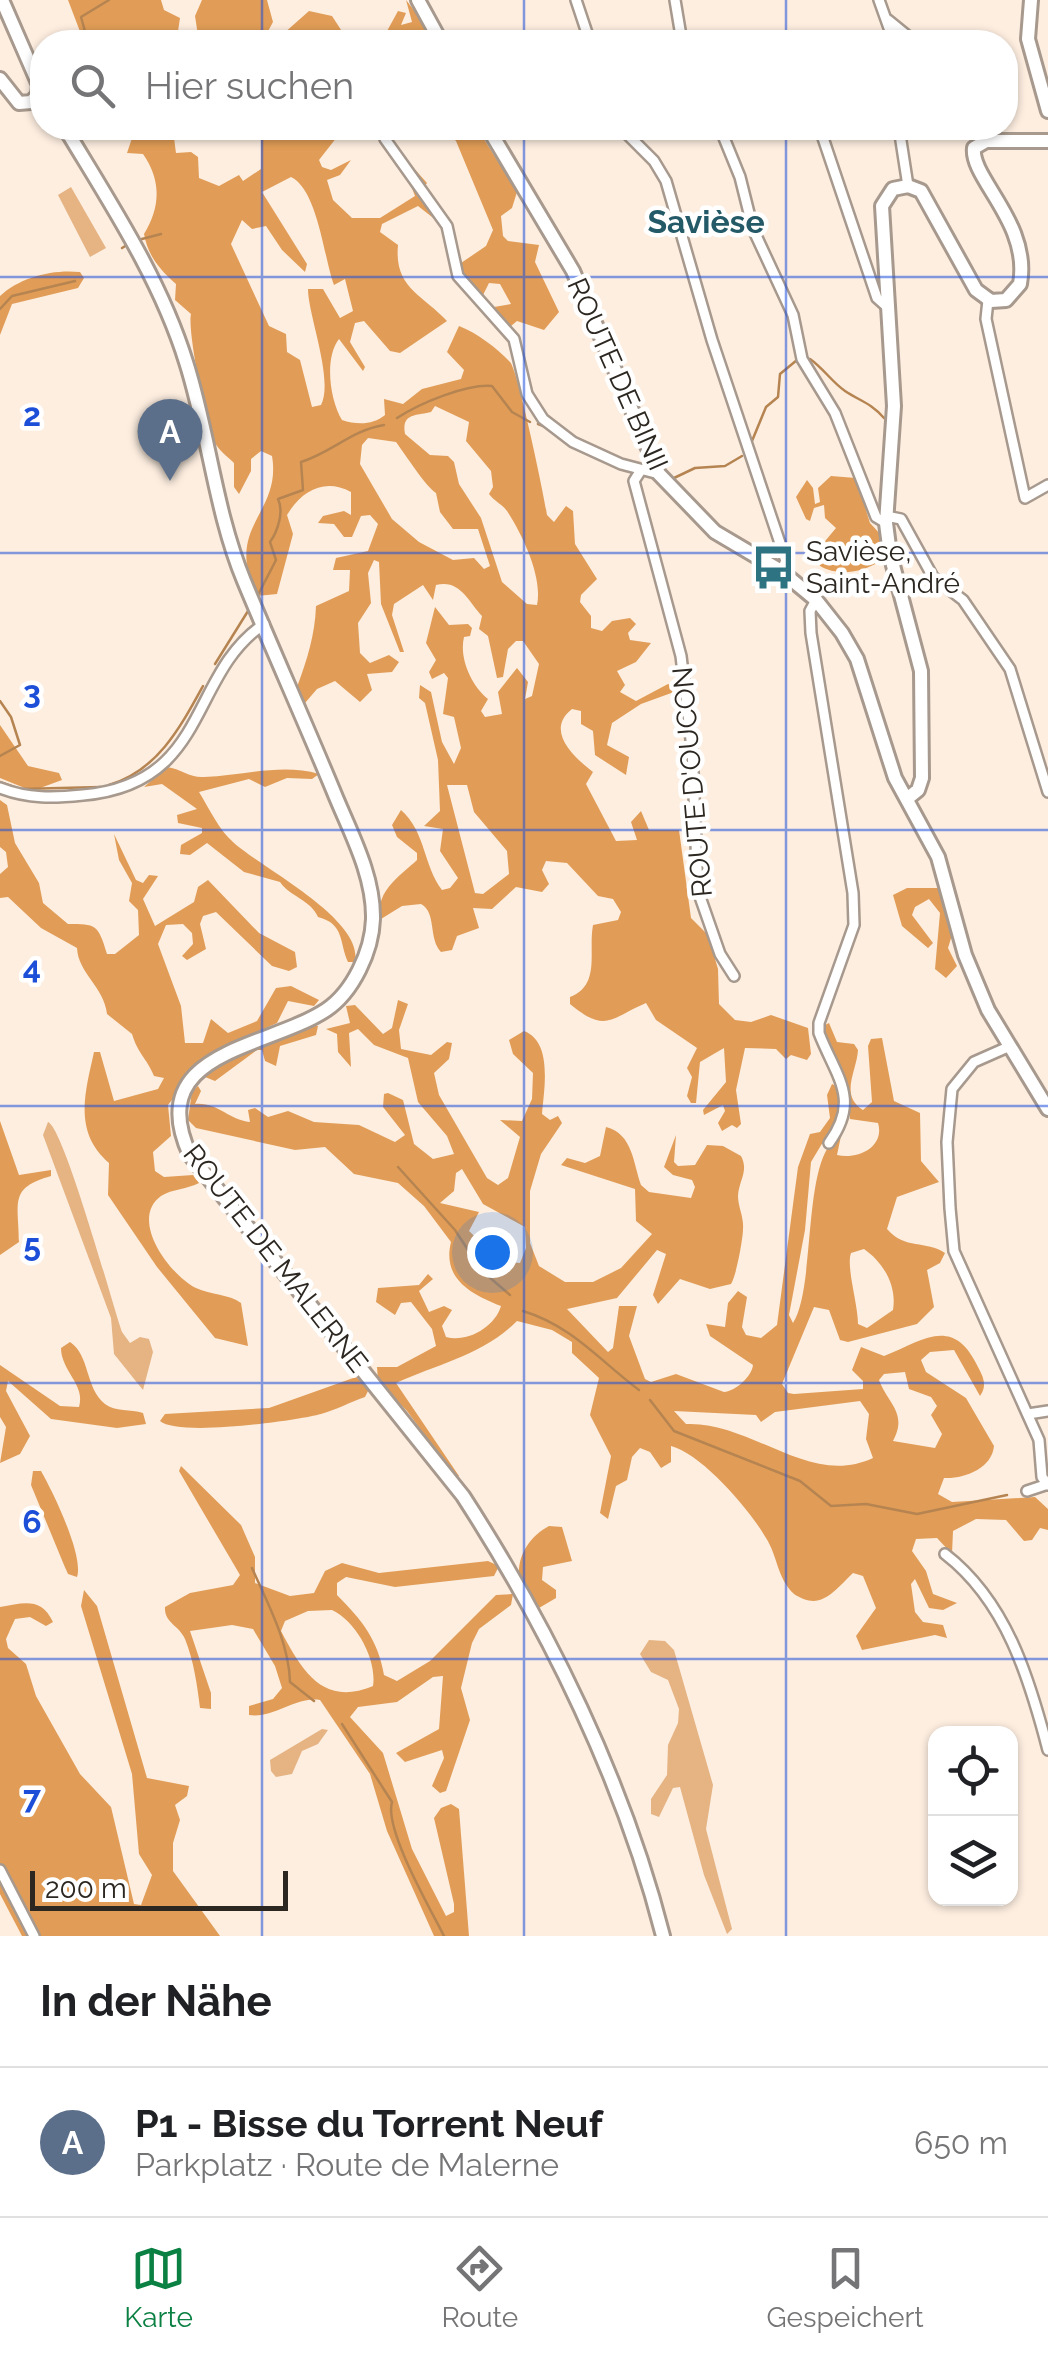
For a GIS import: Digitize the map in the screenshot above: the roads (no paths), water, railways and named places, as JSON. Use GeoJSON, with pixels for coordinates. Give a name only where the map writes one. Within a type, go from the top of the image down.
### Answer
{"type":"FeatureCollection","features":[{"type":"Feature","properties":{"kind":"street"},"geometry":{"type":"LineString","coordinates":[[2,0],[30,66]]}},
{"type":"Feature","properties":{"kind":"street"},"geometry":{"type":"LineString","coordinates":[[418,0],[434,30]]}},
{"type":"Feature","properties":{"kind":"street"},"geometry":{"type":"LineString","coordinates":[[576,0],[586,30]]}},
{"type":"Feature","properties":{"kind":"street"},"geometry":{"type":"LineString","coordinates":[[674,0],[680,30]]}},
{"type":"Feature","properties":{"kind":"street"},"geometry":{"type":"LineString","coordinates":[[879,0],[891,30]]}},
{"type":"Feature","properties":{"kind":"street"},"geometry":{"type":"LineString","coordinates":[[1031,0],[1028,39],[1048,109]]}},
{"type":"Feature","properties":{"kind":"street"},"geometry":{"type":"LineString","coordinates":[[888,20],[900,30]]}},
{"type":"Feature","properties":{"kind":"street"},"geometry":{"type":"LineString","coordinates":[[0,80],[13,99],[30,99]]}},
{"type":"Feature","properties":{"kind":"street","name":"ROUTE DE MALERNE"},"geometry":{"type":"LineString","coordinates":[[73,140],[152,279],[178,339],[228,538],[362,860],[373,922],[364,957],[345,992],[326,1010],[244,1043],[202,1069],[182,1094],[177,1120],[190,1155],[463,1496],[487,1534],[554,1654],[641,1859],[663,1936]]}},
{"type":"Feature","properties":{"kind":"street"},"geometry":{"type":"LineString","coordinates":[[386,140],[447,226],[458,276],[514,338],[536,411],[573,442],[659,474]]}},
{"type":"Feature","properties":{"kind":"street","name":"ROUTE DE BINII"},"geometry":{"type":"LineString","coordinates":[[495,140],[573,271],[659,474],[714,532],[781,571],[816,600],[857,659],[883,746],[938,856],[965,955],[1008,1047],[1048,1109]]}},
{"type":"Feature","properties":{"kind":"street"},"geometry":{"type":"LineString","coordinates":[[632,140],[654,161],[666,180],[707,322],[786,561],[781,571]]}},
{"type":"Feature","properties":{"kind":"street"},"geometry":{"type":"LineString","coordinates":[[725,140],[754,230],[793,315],[802,359],[834,413],[876,517],[901,518],[934,576],[963,600],[1008,664],[1048,792]]}},
{"type":"Feature","properties":{"kind":"street"},"geometry":{"type":"LineString","coordinates":[[824,140],[877,298],[886,306]]}},
{"type":"Feature","properties":{"kind":"street"},"geometry":{"type":"LineString","coordinates":[[901,140],[911,186],[933,208],[976,290],[988,300],[1012,298],[1022,277],[1020,244],[1003,202],[975,163],[974,148],[986,142],[1048,141]]}},
{"type":"Feature","properties":{"kind":"street"},"geometry":{"type":"LineString","coordinates":[[908,798],[918,790],[922,778],[924,693],[890,554],[886,519],[894,406],[881,212],[890,192],[911,186]]}},
{"type":"Feature","properties":{"kind":"street"},"geometry":{"type":"LineString","coordinates":[[988,300],[986,319],[1026,498],[1048,485]]}},
{"type":"Feature","properties":{"kind":"street","name":"ROUTE D'OUCON"},"geometry":{"type":"LineString","coordinates":[[641,470],[634,482],[681,656],[692,748],[698,891],[720,954],[734,976]]}},
{"type":"Feature","properties":{"kind":"street"},"geometry":{"type":"LineString","coordinates":[[816,600],[810,611],[812,633],[854,893],[850,945],[819,1023],[819,1033],[846,1095],[843,1124],[829,1143]]}},
{"type":"Feature","properties":{"kind":"street"},"geometry":{"type":"LineString","coordinates":[[0,788],[27,796],[94,794],[149,774],[197,720],[236,649],[264,624]]}},
{"type":"Feature","properties":{"kind":"street"},"geometry":{"type":"LineString","coordinates":[[1008,1047],[974,1062],[952,1089],[947,1142],[949,1192],[954,1251],[1039,1440],[1042,1477],[1048,1484],[1027,1491]]}},
{"type":"Feature","properties":{"kind":"street"},"geometry":{"type":"LineString","coordinates":[[1028,1414],[1048,1411]]}},
{"type":"Feature","properties":{"kind":"street"},"geometry":{"type":"LineString","coordinates":[[944,1554],[962,1567],[1010,1631],[1048,1750]]}},
{"type":"Feature","properties":{"kind":"street"},"geometry":{"type":"LineString","coordinates":[[0,1870],[34,1936]]}},
{"type":"Feature","properties":{"kind":"waterway"},"geometry":{"type":"LineString","coordinates":[[85,30],[81,17],[109,0]]}},
{"type":"Feature","properties":{"kind":"waterway"},"geometry":{"type":"LineString","coordinates":[[138,240],[161,234]]}},
{"type":"Feature","properties":{"kind":"waterway"},"geometry":{"type":"LineString","coordinates":[[122,248],[127,245]]}},
{"type":"Feature","properties":{"kind":"waterway"},"geometry":{"type":"LineString","coordinates":[[0,309],[12,296],[75,281]]}},
{"type":"Feature","properties":{"kind":"waterway"},"geometry":{"type":"LineString","coordinates":[[810,359],[840,387],[884,418]]}},
{"type":"Feature","properties":{"kind":"waterway"},"geometry":{"type":"LineString","coordinates":[[752,441],[766,407],[778,397],[780,374],[797,360]]}},
{"type":"Feature","properties":{"kind":"waterway"},"geometry":{"type":"LineString","coordinates":[[397,418],[443,396],[492,386],[512,412],[530,422]]}},
{"type":"Feature","properties":{"kind":"waterway"},"geometry":{"type":"LineString","coordinates":[[538,424],[546,427]]}},
{"type":"Feature","properties":{"kind":"waterway"},"geometry":{"type":"LineString","coordinates":[[259,593],[276,560],[270,542],[279,521],[278,499],[303,490],[301,462],[384,425]]}},
{"type":"Feature","properties":{"kind":"waterway"},"geometry":{"type":"LineString","coordinates":[[588,454],[601,460]]}},
{"type":"Feature","properties":{"kind":"waterway"},"geometry":{"type":"LineString","coordinates":[[674,478],[695,468],[725,466],[742,456]]}},
{"type":"Feature","properties":{"kind":"waterway"},"geometry":{"type":"LineString","coordinates":[[615,466],[624,470]]}},
{"type":"Feature","properties":{"kind":"waterway"},"geometry":{"type":"LineString","coordinates":[[215,664],[248,611]]}},
{"type":"Feature","properties":{"kind":"waterway"},"geometry":{"type":"LineString","coordinates":[[109,785],[141,770],[154,759],[176,732],[203,686]]}},
{"type":"Feature","properties":{"kind":"waterway"},"geometry":{"type":"LineString","coordinates":[[0,701],[11,717],[20,745],[0,756]]}},
{"type":"Feature","properties":{"kind":"waterway"},"geometry":{"type":"LineString","coordinates":[[0,782],[20,789],[101,787]]}},
{"type":"Feature","properties":{"kind":"waterway"},"geometry":{"type":"LineString","coordinates":[[398,1167],[455,1230],[481,1270],[510,1295]]}},
{"type":"Feature","properties":{"kind":"waterway"},"geometry":{"type":"LineString","coordinates":[[523,1311],[571,1335],[639,1390]]}},
{"type":"Feature","properties":{"kind":"waterway"},"geometry":{"type":"LineString","coordinates":[[650,1400],[674,1431],[800,1481],[831,1506],[866,1504],[917,1514],[1007,1495]]}},
{"type":"Feature","properties":{"kind":"waterway"},"geometry":{"type":"LineString","coordinates":[[252,1568],[282,1638],[290,1682],[314,1701]]}},
{"type":"Feature","properties":{"kind":"waterway"},"geometry":{"type":"LineString","coordinates":[[342,1724],[392,1802],[391,1814],[401,1849],[444,1936]]}},
{"type":"Feature","properties":{"kind":"place","name":"P1 - Bisse du Torrent Neuf"},"geometry":{"type":"Point","coordinates":[170,481]}},
{"type":"Feature","properties":{"kind":"place","name":"Savièse, Saint-André"},"geometry":{"type":"Point","coordinates":[773,567]}},
{"type":"Feature","properties":{"kind":"district","name":"Savièse"},"geometry":{"type":"Point","coordinates":[706,222]}}]}
